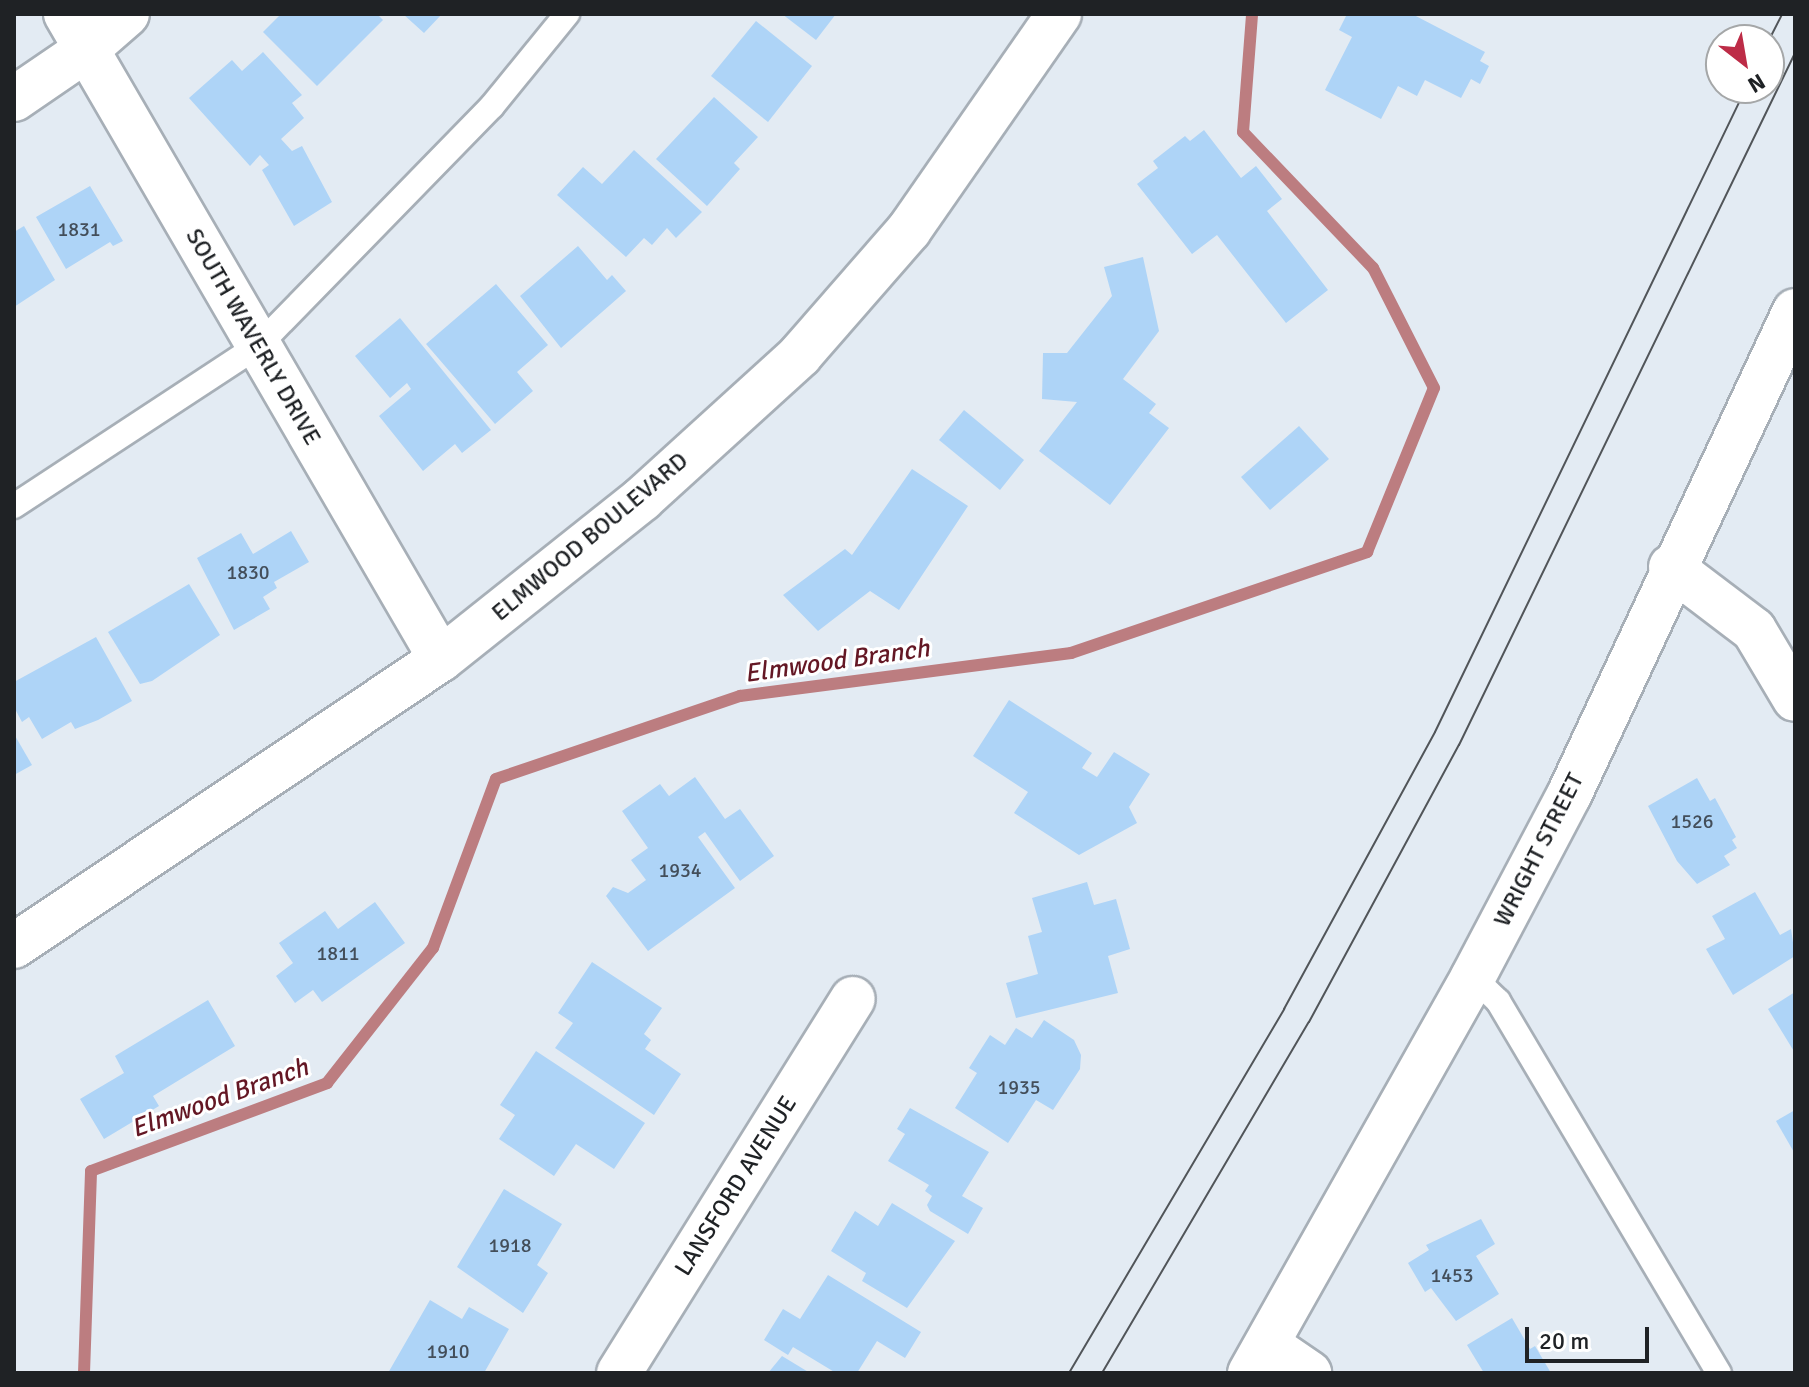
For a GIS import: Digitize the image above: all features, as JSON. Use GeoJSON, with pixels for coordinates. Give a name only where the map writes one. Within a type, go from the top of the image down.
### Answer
{"type":"FeatureCollection","features":[{"type":"Feature","properties":{"kind":"street"},"geometry":{"type":"LineString","coordinates":[[14,99],[77,32],[127,14]]}},
{"type":"Feature","properties":{"kind":"street","name":"ELMWOOD BOULEVARD"},"geometry":{"type":"LineString","coordinates":[[14,946],[441,659],[642,499],[800,355],[909,230],[1059,14]]}},
{"type":"Feature","properties":{"kind":"street","name":"SOUTH WAVERLY DRIVE"},"geometry":{"type":"LineString","coordinates":[[77,32],[441,659]]}},
{"type":"Feature","properties":{"kind":"street","name":"WRIGHT STREET"},"geometry":{"type":"LineString","coordinates":[[1259,1359],[1473,977],[1569,795],[1671,567],[1795,311]]}},
{"type":"Feature","properties":{"kind":"street"},"geometry":{"type":"LineString","coordinates":[[1671,567],[1754,630],[1795,699]]}},
{"type":"Feature","properties":{"kind":"street","name":"LANSFORD AVENUE"},"geometry":{"type":"LineString","coordinates":[[619,1373],[853,999]]}},
{"type":"Feature","properties":{"kind":"street"},"geometry":{"type":"LineString","coordinates":[[1259,1359],[1309,1373]]}},
{"type":"Feature","properties":{"kind":"lane"},"geometry":{"type":"LineString","coordinates":[[14,506],[258,346],[492,106],[567,14]]}},
{"type":"Feature","properties":{"kind":"lane"},"geometry":{"type":"LineString","coordinates":[[1473,977],[1498,1001],[1719,1373]]}},
{"type":"Feature","properties":{"kind":"building"},"geometry":{"type":"Polygon","coordinates":[[[281,14],[377,14],[383,20],[317,86],[263,32],[281,14]]]}},
{"type":"Feature","properties":{"kind":"building"},"geometry":{"type":"Polygon","coordinates":[[[403,14],[442,14],[424,33],[403,14]]]}},
{"type":"Feature","properties":{"kind":"building"},"geometry":{"type":"Polygon","coordinates":[[[782,14],[836,14],[816,40],[782,14]]]}},
{"type":"Feature","properties":{"kind":"building"},"geometry":{"type":"Polygon","coordinates":[[[1347,14],[1412,14],[1485,52],[1480,61],[1489,66],[1480,84],[1471,79],[1461,98],[1425,80],[1417,96],[1398,86],[1381,119],[1325,90],[1352,37],[1339,30],[1347,14]]]}},
{"type":"Feature","properties":{"kind":"building"},"geometry":{"type":"Polygon","coordinates":[[[756,21],[812,66],[768,122],[711,76],[756,21]]]}},
{"type":"Feature","properties":{"kind":"building"},"geometry":{"type":"Polygon","coordinates":[[[263,52],[302,95],[292,103],[304,118],[281,139],[292,151],[302,146],[332,202],[294,226],[262,170],[269,165],[260,155],[250,166],[189,98],[232,60],[242,71],[263,52]]]}},
{"type":"Feature","properties":{"kind":"building"},"geometry":{"type":"Polygon","coordinates":[[[714,97],[758,137],[734,163],[740,169],[707,206],[656,159],[714,97]]]}},
{"type":"Feature","properties":{"kind":"building"},"geometry":{"type":"Polygon","coordinates":[[[1204,130],[1241,178],[1256,166],[1282,199],[1267,211],[1328,290],[1286,323],[1217,235],[1192,254],[1137,184],[1158,168],[1153,161],[1185,136],[1190,141],[1204,130]]]}},
{"type":"Feature","properties":{"kind":"building"},"geometry":{"type":"Polygon","coordinates":[[[634,150],[702,212],[676,238],[667,228],[652,245],[644,238],[626,257],[557,195],[583,167],[602,184],[634,150]]]}},
{"type":"Feature","properties":{"kind":"building"},"geometry":{"type":"Polygon","coordinates":[[[90,186],[123,241],[113,246],[110,242],[66,269],[36,217],[90,186]]]}},
{"type":"Feature","properties":{"kind":"building"},"geometry":{"type":"Polygon","coordinates":[[[24,226],[55,280],[14,307],[14,232],[24,226]]]}},
{"type":"Feature","properties":{"kind":"building"},"geometry":{"type":"Polygon","coordinates":[[[578,246],[607,280],[612,275],[626,291],[561,348],[520,296],[578,246]]]}},
{"type":"Feature","properties":{"kind":"building"},"geometry":{"type":"Polygon","coordinates":[[[1143,257],[1159,331],[1123,379],[1156,404],[1149,413],[1169,428],[1110,505],[1039,451],[1077,402],[1042,399],[1043,353],[1067,353],[1112,296],[1104,267],[1143,257]]]}},
{"type":"Feature","properties":{"kind":"building"},"geometry":{"type":"Polygon","coordinates":[[[496,284],[548,345],[517,372],[533,391],[495,424],[426,344],[496,284]]]}},
{"type":"Feature","properties":{"kind":"building"},"geometry":{"type":"Polygon","coordinates":[[[400,318],[491,430],[462,453],[455,444],[423,471],[379,416],[411,389],[407,383],[390,398],[355,356],[400,318]]]}},
{"type":"Feature","properties":{"kind":"building"},"geometry":{"type":"Polygon","coordinates":[[[964,410],[1024,460],[1000,490],[939,440],[964,410]]]}},
{"type":"Feature","properties":{"kind":"building"},"geometry":{"type":"Polygon","coordinates":[[[1299,426],[1329,459],[1270,510],[1241,477],[1299,426]]]}},
{"type":"Feature","properties":{"kind":"building"},"geometry":{"type":"Polygon","coordinates":[[[912,469],[968,506],[899,610],[870,591],[818,631],[783,595],[845,549],[852,555],[912,469]]]}},
{"type":"Feature","properties":{"kind":"building"},"geometry":{"type":"Polygon","coordinates":[[[291,531],[309,562],[274,582],[277,588],[263,597],[270,609],[234,630],[197,558],[241,533],[253,554],[291,531]]]}},
{"type":"Feature","properties":{"kind":"building"},"geometry":{"type":"Polygon","coordinates":[[[189,584],[220,635],[152,681],[140,684],[108,632],[189,584]]]}},
{"type":"Feature","properties":{"kind":"building"},"geometry":{"type":"Polygon","coordinates":[[[96,637],[132,701],[75,729],[71,722],[42,739],[29,717],[22,722],[14,707],[14,682],[96,637]]]}},
{"type":"Feature","properties":{"kind":"building"},"geometry":{"type":"Polygon","coordinates":[[[1009,700],[1092,753],[1082,768],[1097,777],[1114,752],[1150,774],[1129,807],[1137,823],[1079,855],[1014,813],[1028,792],[973,756],[1009,700]]]}},
{"type":"Feature","properties":{"kind":"building"},"geometry":{"type":"Polygon","coordinates":[[[14,734],[32,765],[14,775],[14,734]]]}},
{"type":"Feature","properties":{"kind":"building"},"geometry":{"type":"Polygon","coordinates":[[[695,777],[725,819],[740,809],[774,856],[740,881],[705,832],[698,837],[735,888],[648,951],[606,896],[613,887],[628,893],[646,880],[631,860],[648,848],[622,811],[660,784],[669,796],[695,777]]]}},
{"type":"Feature","properties":{"kind":"building"},"geometry":{"type":"Polygon","coordinates":[[[1697,778],[1710,801],[1715,798],[1736,837],[1732,840],[1737,848],[1724,856],[1730,865],[1697,884],[1677,861],[1648,806],[1697,778]]]}},
{"type":"Feature","properties":{"kind":"building"},"geometry":{"type":"Polygon","coordinates":[[[1087,882],[1094,905],[1116,899],[1130,949],[1108,956],[1118,993],[1016,1018],[1006,983],[1038,974],[1028,936],[1042,932],[1032,898],[1087,882]]]}},
{"type":"Feature","properties":{"kind":"building"},"geometry":{"type":"Polygon","coordinates":[[[1755,892],[1780,935],[1791,929],[1795,956],[1733,995],[1706,949],[1725,939],[1712,916],[1755,892]]]}},
{"type":"Feature","properties":{"kind":"building"},"geometry":{"type":"Polygon","coordinates":[[[375,902],[405,943],[322,1002],[313,990],[295,1003],[276,976],[293,963],[279,943],[325,911],[338,929],[375,902]]]}},
{"type":"Feature","properties":{"kind":"building"},"geometry":{"type":"Polygon","coordinates":[[[592,962],[662,1008],[644,1034],[651,1040],[645,1049],[681,1074],[654,1115],[555,1048],[573,1023],[558,1013],[592,962]]]}},
{"type":"Feature","properties":{"kind":"building"},"geometry":{"type":"Polygon","coordinates":[[[1795,992],[1795,1053],[1768,1009],[1795,992]]]}},
{"type":"Feature","properties":{"kind":"building"},"geometry":{"type":"Polygon","coordinates":[[[208,1000],[235,1046],[153,1096],[159,1106],[104,1139],[80,1099],[124,1073],[115,1056],[208,1000]]]}},
{"type":"Feature","properties":{"kind":"building"},"geometry":{"type":"Polygon","coordinates":[[[1044,1020],[1074,1040],[1081,1055],[1080,1069],[1053,1110],[1036,1100],[1008,1143],[955,1108],[977,1073],[969,1068],[990,1035],[1005,1045],[1016,1028],[1032,1038],[1044,1020]]]}},
{"type":"Feature","properties":{"kind":"building"},"geometry":{"type":"Polygon","coordinates":[[[536,1051],[645,1123],[614,1169],[576,1144],[554,1176],[499,1139],[515,1115],[500,1105],[536,1051]]]}},
{"type":"Feature","properties":{"kind":"building"},"geometry":{"type":"Polygon","coordinates":[[[910,1108],[989,1152],[962,1196],[983,1208],[968,1234],[930,1211],[927,1205],[932,1196],[925,1191],[929,1185],[888,1161],[905,1134],[897,1129],[910,1108]]]}},
{"type":"Feature","properties":{"kind":"building"},"geometry":{"type":"Polygon","coordinates":[[[1795,1110],[1795,1154],[1776,1121],[1795,1110]]]}},
{"type":"Feature","properties":{"kind":"building"},"geometry":{"type":"Polygon","coordinates":[[[504,1189],[562,1224],[537,1265],[548,1273],[523,1313],[457,1267],[504,1189]]]}},
{"type":"Feature","properties":{"kind":"building"},"geometry":{"type":"Polygon","coordinates":[[[892,1203],[955,1241],[907,1308],[862,1281],[866,1273],[831,1251],[855,1211],[878,1226],[892,1203]]]}},
{"type":"Feature","properties":{"kind":"building"},"geometry":{"type":"Polygon","coordinates":[[[1481,1219],[1495,1244],[1476,1256],[1499,1294],[1456,1321],[1431,1288],[1425,1292],[1408,1263],[1429,1250],[1426,1245],[1481,1219]]]}},
{"type":"Feature","properties":{"kind":"building"},"geometry":{"type":"Polygon","coordinates":[[[828,1275],[921,1332],[905,1358],[877,1341],[857,1373],[836,1373],[793,1347],[788,1355],[764,1340],[783,1309],[800,1319],[828,1275]]]}},
{"type":"Feature","properties":{"kind":"building"},"geometry":{"type":"Polygon","coordinates":[[[430,1300],[462,1319],[469,1307],[509,1329],[484,1373],[388,1373],[430,1300]]]}},
{"type":"Feature","properties":{"kind":"building"},"geometry":{"type":"Polygon","coordinates":[[[1512,1318],[1530,1349],[1535,1346],[1551,1373],[1484,1373],[1467,1345],[1512,1318]]]}},
{"type":"Feature","properties":{"kind":"building"},"geometry":{"type":"Polygon","coordinates":[[[782,1356],[810,1373],[768,1373],[782,1356]]]}},
{"type":"Feature","properties":{"kind":"waterway","name":"Elmwood Branch"},"geometry":{"type":"LineString","coordinates":[[84,1373],[91,1171],[327,1083],[433,948],[496,779],[740,696],[1071,653],[1367,552],[1434,388],[1373,268],[1243,132],[1252,14]]}},
{"type":"Feature","properties":{"kind":"tram line"},"geometry":{"type":"LineString","coordinates":[[1777,24],[1782,14]]}},
{"type":"Feature","properties":{"kind":"tram line"},"geometry":{"type":"LineString","coordinates":[[1102,1373],[1309,1022],[1459,745],[1795,53]]}},
{"type":"Feature","properties":{"kind":"tram line"},"geometry":{"type":"LineString","coordinates":[[1069,1373],[1284,1009],[1435,732],[1738,104]]}}]}
